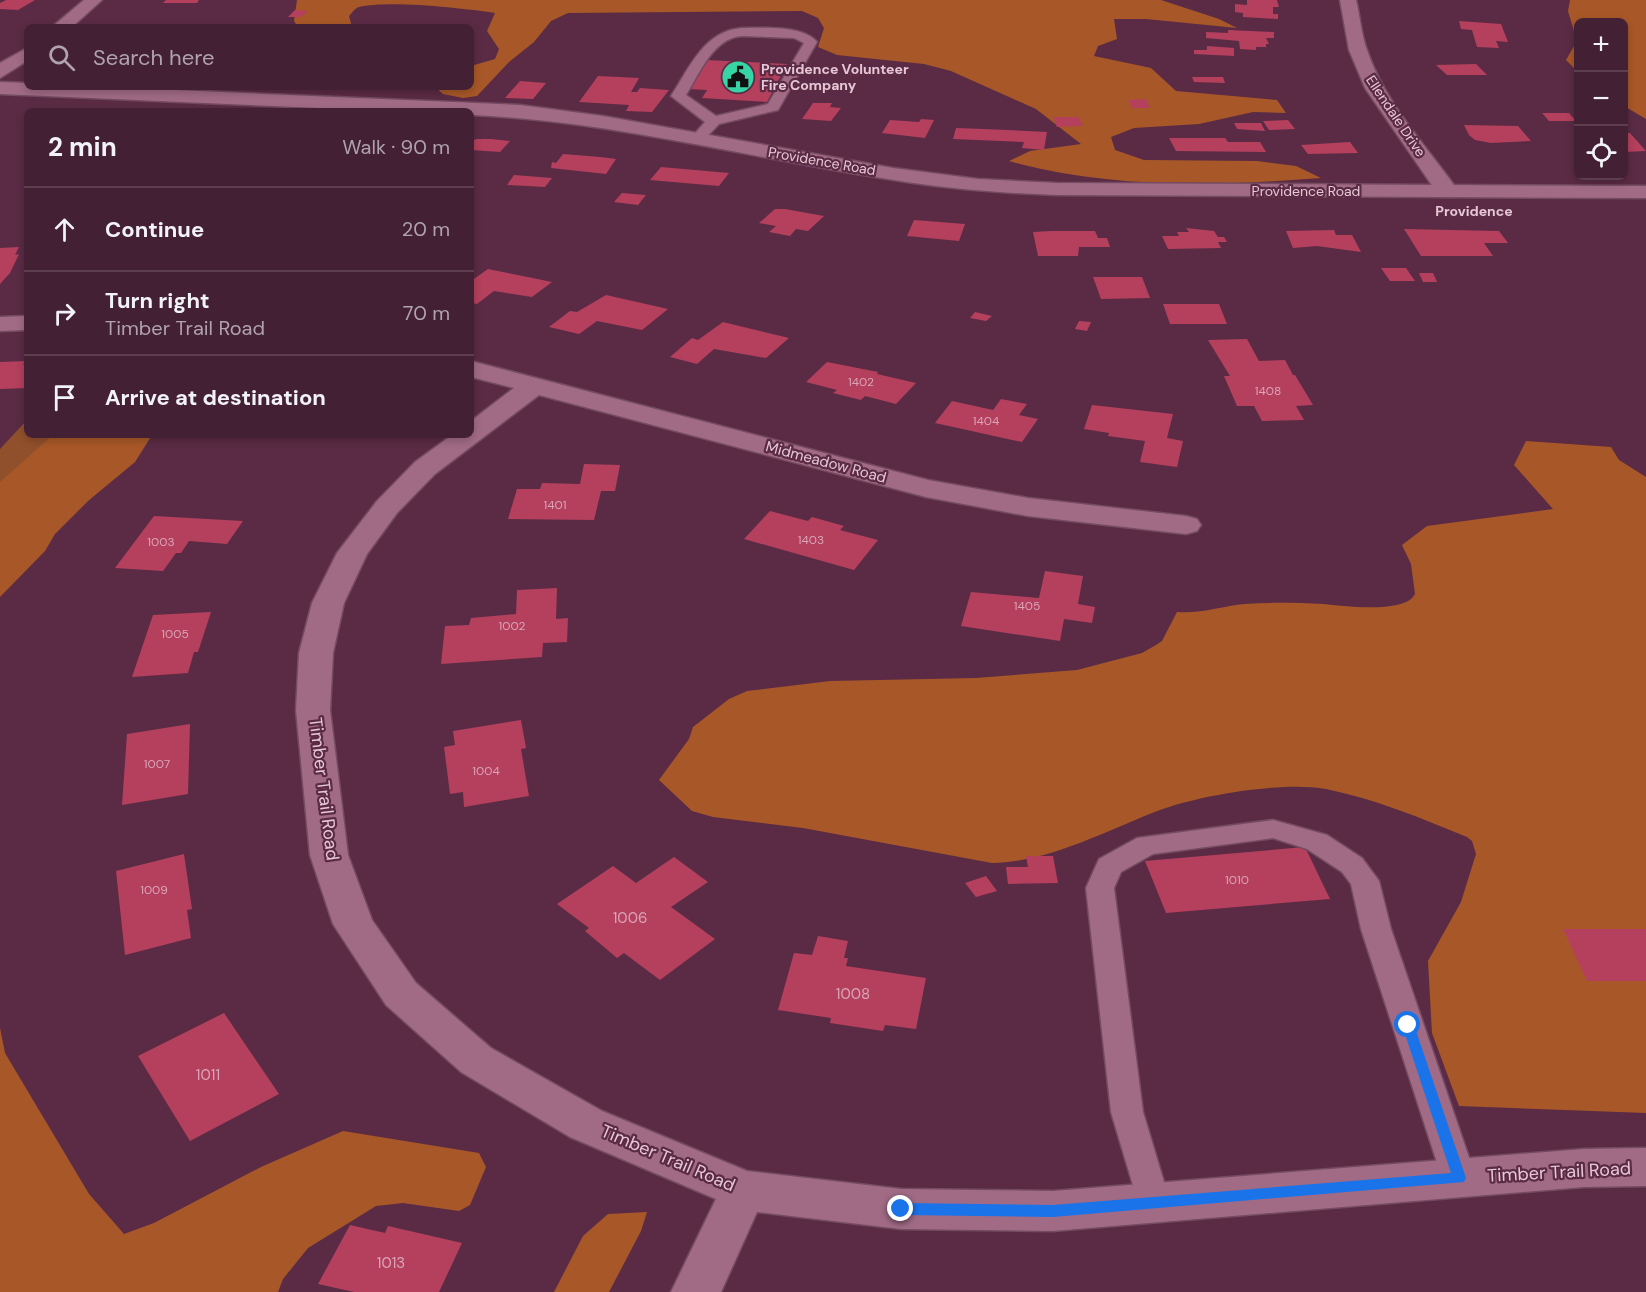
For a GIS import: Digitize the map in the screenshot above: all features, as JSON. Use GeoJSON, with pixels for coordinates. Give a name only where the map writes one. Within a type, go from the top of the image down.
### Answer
{"type":"FeatureCollection","features":[{"type":"Feature","properties":{"kind":"street"},"geometry":{"type":"LineString","coordinates":[[65,24],[94,0]]}},
{"type":"Feature","properties":{"kind":"street","name":"Ellendale Drive"},"geometry":{"type":"LineString","coordinates":[[1348,0],[1357,49],[1366,71],[1381,97],[1448,192]]}},
{"type":"Feature","properties":{"kind":"street"},"geometry":{"type":"LineString","coordinates":[[0,72],[24,55]]}},
{"type":"Feature","properties":{"kind":"street","name":"Providence Road"},"geometry":{"type":"LineString","coordinates":[[0,88],[24,89]]}},
{"type":"Feature","properties":{"kind":"street","name":"Providence Road"},"geometry":{"type":"LineString","coordinates":[[47,90],[467,108]]}},
{"type":"Feature","properties":{"kind":"street","name":"Providence Road"},"geometry":{"type":"LineString","coordinates":[[474,108],[574,118],[893,174],[1018,188],[1646,192]]}},
{"type":"Feature","properties":{"kind":"street"},"geometry":{"type":"LineString","coordinates":[[0,324],[24,323]]}},
{"type":"Feature","properties":{"kind":"street","name":"Midmeadow Road"},"geometry":{"type":"LineString","coordinates":[[474,370],[926,488],[1028,507],[1186,525]]}},
{"type":"Feature","properties":{"kind":"street","name":"Timber Trail Road"},"geometry":{"type":"LineString","coordinates":[[474,431],[534,386]]}},
{"type":"Feature","properties":{"kind":"street","name":"Timber Trail Road"},"geometry":{"type":"LineString","coordinates":[[465,438],[425,468],[394,499],[352,553],[328,603],[315,654],[313,710],[329,855],[353,924],[401,994],[476,1060],[586,1124],[744,1190],[901,1209],[1053,1211],[1584,1168],[1646,1167]]}},
{"type":"Feature","properties":{"kind":"street"},"geometry":{"type":"LineString","coordinates":[[696,1292],[744,1190]]}},
{"type":"Feature","properties":{"kind":"lane"},"geometry":{"type":"LineString","coordinates":[[697,139],[714,121],[773,107],[811,42],[806,37],[795,35],[747,32],[721,37],[708,51],[678,96],[714,121]]}},
{"type":"Feature","properties":{"kind":"lane"},"geometry":{"type":"LineString","coordinates":[[1153,1202],[1127,1112],[1100,888],[1109,866],[1148,845],[1273,829],[1317,842],[1352,865],[1365,881],[1376,929],[1459,1178]]}},
{"type":"Feature","properties":{"kind":"shaded area"},"geometry":{"type":"Polygon","coordinates":[[[297,0],[1161,0],[1219,19],[1237,28],[1146,19],[1114,19],[1117,39],[1098,46],[1094,56],[1151,68],[1176,91],[1277,100],[1286,113],[1253,112],[1199,124],[1134,128],[1111,137],[1115,150],[1144,160],[1257,161],[1296,166],[1321,178],[1203,184],[1125,181],[1085,177],[1009,161],[1030,151],[1081,144],[1036,109],[951,71],[924,64],[837,55],[818,47],[824,28],[818,18],[802,11],[568,13],[551,21],[534,42],[509,62],[477,96],[463,98],[443,94],[438,90],[474,90],[474,65],[495,59],[499,49],[487,31],[495,13],[388,4],[356,8],[349,16],[351,24],[296,24],[294,21],[297,0]]]}},
{"type":"Feature","properties":{"kind":"shaded area"},"geometry":{"type":"Polygon","coordinates":[[[1570,0],[1646,0],[1646,119],[1628,108],[1628,18],[1574,18],[1574,31],[1568,11],[1570,0]]]}},
{"type":"Feature","properties":{"kind":"shaded area"},"geometry":{"type":"Polygon","coordinates":[[[1574,46],[1574,68],[1566,60],[1574,46]]]}},
{"type":"Feature","properties":{"kind":"shaded area"},"geometry":{"type":"Polygon","coordinates":[[[24,423],[24,438],[98,438],[0,549],[0,449],[24,423]]]}},
{"type":"Feature","properties":{"kind":"shaded area"},"geometry":{"type":"Polygon","coordinates":[[[50,438],[150,438],[135,462],[88,501],[55,534],[45,551],[0,597],[0,482],[50,438]]]}},
{"type":"Feature","properties":{"kind":"shaded area"},"geometry":{"type":"Polygon","coordinates":[[[1526,441],[1611,447],[1619,460],[1646,477],[1646,1113],[1459,1106],[1432,1033],[1428,961],[1461,902],[1476,854],[1472,841],[1467,837],[1380,804],[1344,793],[1308,787],[1242,791],[1177,804],[1057,851],[1014,861],[992,863],[803,828],[713,817],[692,811],[659,780],[689,739],[693,727],[729,699],[747,691],[830,681],[976,678],[1077,670],[1142,653],[1156,645],[1162,641],[1177,612],[1195,612],[1265,603],[1373,607],[1400,604],[1415,594],[1411,564],[1402,545],[1427,526],[1553,509],[1514,465],[1526,441]]]}},
{"type":"Feature","properties":{"kind":"shaded area"},"geometry":{"type":"Polygon","coordinates":[[[0,1028],[5,1053],[89,1194],[124,1234],[154,1223],[261,1167],[343,1131],[479,1153],[486,1167],[470,1205],[459,1211],[403,1203],[376,1206],[308,1248],[283,1279],[278,1292],[0,1292],[0,1028]]]}},
{"type":"Feature","properties":{"kind":"shaded area"},"geometry":{"type":"Polygon","coordinates":[[[647,1212],[641,1231],[609,1292],[554,1292],[583,1236],[608,1214],[647,1212]]]}},
{"type":"Feature","properties":{"kind":"building"},"geometry":{"type":"Polygon","coordinates":[[[6,0],[35,0],[18,10],[0,9],[0,3],[6,0]]]}},
{"type":"Feature","properties":{"kind":"building"},"geometry":{"type":"Polygon","coordinates":[[[166,0],[199,0],[197,3],[163,3],[166,0]]]}},
{"type":"Feature","properties":{"kind":"building"},"geometry":{"type":"Polygon","coordinates":[[[1247,0],[1277,0],[1279,7],[1273,7],[1273,14],[1278,14],[1278,19],[1243,17],[1243,13],[1235,12],[1235,4],[1247,5],[1247,0]]]}},
{"type":"Feature","properties":{"kind":"building"},"geometry":{"type":"Polygon","coordinates":[[[295,10],[308,11],[301,17],[288,17],[295,10]]]}},
{"type":"Feature","properties":{"kind":"building"},"geometry":{"type":"Polygon","coordinates":[[[1459,21],[1501,24],[1508,42],[1496,41],[1499,48],[1477,47],[1472,30],[1461,29],[1459,21]]]}},
{"type":"Feature","properties":{"kind":"building"},"geometry":{"type":"Polygon","coordinates":[[[1228,30],[1274,32],[1274,38],[1266,38],[1269,44],[1266,44],[1266,47],[1256,47],[1256,50],[1240,49],[1239,41],[1206,38],[1206,32],[1228,33],[1228,30]]]}},
{"type":"Feature","properties":{"kind":"building"},"geometry":{"type":"Polygon","coordinates":[[[1207,46],[1234,48],[1234,56],[1194,54],[1194,50],[1207,50],[1207,46]]]}},
{"type":"Feature","properties":{"kind":"building","name":"Providence Volunteer Fire Company"},"geometry":{"type":"Polygon","coordinates":[[[706,60],[787,64],[767,102],[702,98],[707,90],[688,89],[706,60]]]}},
{"type":"Feature","properties":{"kind":"building"},"geometry":{"type":"Polygon","coordinates":[[[1476,64],[1487,75],[1447,75],[1436,65],[1476,64]]]}},
{"type":"Feature","properties":{"kind":"building"},"geometry":{"type":"Polygon","coordinates":[[[847,69],[868,70],[864,76],[843,74],[847,69]]]}},
{"type":"Feature","properties":{"kind":"building"},"geometry":{"type":"Polygon","coordinates":[[[598,76],[639,78],[631,92],[637,92],[640,88],[669,90],[652,112],[626,111],[629,105],[579,102],[598,76]]]}},
{"type":"Feature","properties":{"kind":"building"},"geometry":{"type":"Polygon","coordinates":[[[1192,77],[1223,77],[1225,83],[1194,82],[1192,77]]]}},
{"type":"Feature","properties":{"kind":"building"},"geometry":{"type":"Polygon","coordinates":[[[520,81],[546,83],[533,99],[505,98],[520,81]]]}},
{"type":"Feature","properties":{"kind":"building"},"geometry":{"type":"Polygon","coordinates":[[[1146,99],[1150,108],[1132,108],[1128,100],[1146,99]]]}},
{"type":"Feature","properties":{"kind":"building"},"geometry":{"type":"Polygon","coordinates":[[[813,103],[832,103],[830,107],[841,108],[831,121],[802,119],[813,103]]]}},
{"type":"Feature","properties":{"kind":"building"},"geometry":{"type":"Polygon","coordinates":[[[1542,113],[1569,113],[1574,119],[1574,121],[1549,121],[1542,113]]]}},
{"type":"Feature","properties":{"kind":"building"},"geometry":{"type":"Polygon","coordinates":[[[1053,117],[1078,117],[1083,126],[1057,127],[1053,117]]]}},
{"type":"Feature","properties":{"kind":"building"},"geometry":{"type":"Polygon","coordinates":[[[921,119],[934,120],[925,138],[882,133],[890,120],[919,122],[921,119]]]}},
{"type":"Feature","properties":{"kind":"building"},"geometry":{"type":"Polygon","coordinates":[[[1288,120],[1295,129],[1269,130],[1263,121],[1288,120]]]}},
{"type":"Feature","properties":{"kind":"building"},"geometry":{"type":"Polygon","coordinates":[[[1234,123],[1261,123],[1265,131],[1237,129],[1234,123]]]}},
{"type":"Feature","properties":{"kind":"building"},"geometry":{"type":"Polygon","coordinates":[[[1464,125],[1518,126],[1531,141],[1491,143],[1475,140],[1469,135],[1464,125]]]}},
{"type":"Feature","properties":{"kind":"building"},"geometry":{"type":"Polygon","coordinates":[[[956,128],[1047,132],[1044,150],[1022,148],[1024,142],[953,139],[956,128]]]}},
{"type":"Feature","properties":{"kind":"building"},"geometry":{"type":"Polygon","coordinates":[[[1628,133],[1630,133],[1646,151],[1628,152],[1628,133]]]}},
{"type":"Feature","properties":{"kind":"building"},"geometry":{"type":"Polygon","coordinates":[[[1169,138],[1225,138],[1228,142],[1260,142],[1266,152],[1176,151],[1169,138]]]}},
{"type":"Feature","properties":{"kind":"building"},"geometry":{"type":"Polygon","coordinates":[[[474,140],[510,141],[500,152],[474,150],[474,140]]]}},
{"type":"Feature","properties":{"kind":"building"},"geometry":{"type":"Polygon","coordinates":[[[1350,142],[1358,153],[1308,154],[1301,145],[1350,142]]]}},
{"type":"Feature","properties":{"kind":"building"},"geometry":{"type":"Polygon","coordinates":[[[563,154],[616,159],[606,174],[551,168],[552,162],[556,163],[563,154]]]}},
{"type":"Feature","properties":{"kind":"building"},"geometry":{"type":"Polygon","coordinates":[[[661,167],[729,173],[719,186],[650,180],[661,167]]]}},
{"type":"Feature","properties":{"kind":"building"},"geometry":{"type":"Polygon","coordinates":[[[514,175],[552,178],[545,187],[507,185],[514,175]]]}},
{"type":"Feature","properties":{"kind":"building"},"geometry":{"type":"Polygon","coordinates":[[[622,193],[646,195],[638,205],[614,202],[622,193]]]}},
{"type":"Feature","properties":{"kind":"building"},"geometry":{"type":"Polygon","coordinates":[[[775,209],[824,216],[808,231],[796,229],[790,236],[769,232],[776,226],[759,223],[775,209]]]}},
{"type":"Feature","properties":{"kind":"building"},"geometry":{"type":"Polygon","coordinates":[[[914,220],[965,224],[959,241],[907,236],[914,220]]]}},
{"type":"Feature","properties":{"kind":"building"},"geometry":{"type":"Polygon","coordinates":[[[1186,228],[1214,231],[1218,237],[1224,237],[1227,242],[1218,242],[1221,248],[1168,249],[1162,236],[1179,236],[1177,232],[1189,232],[1186,228]]]}},
{"type":"Feature","properties":{"kind":"building"},"geometry":{"type":"Polygon","coordinates":[[[1404,229],[1499,231],[1508,243],[1484,243],[1493,256],[1421,256],[1404,229]]]}},
{"type":"Feature","properties":{"kind":"building"},"geometry":{"type":"Polygon","coordinates":[[[1334,230],[1336,235],[1352,235],[1361,252],[1317,246],[1293,248],[1286,231],[1334,230]]]}},
{"type":"Feature","properties":{"kind":"building"},"geometry":{"type":"Polygon","coordinates":[[[1095,231],[1098,238],[1107,238],[1110,247],[1079,247],[1078,256],[1038,256],[1033,232],[1095,231]]]}},
{"type":"Feature","properties":{"kind":"building"},"geometry":{"type":"Polygon","coordinates":[[[19,247],[15,255],[19,254],[10,273],[0,284],[0,248],[19,247]]]}},
{"type":"Feature","properties":{"kind":"building"},"geometry":{"type":"Polygon","coordinates":[[[1381,268],[1406,268],[1415,281],[1390,281],[1381,268]]]}},
{"type":"Feature","properties":{"kind":"building"},"geometry":{"type":"Polygon","coordinates":[[[488,269],[552,282],[532,297],[494,291],[477,304],[474,304],[474,279],[488,269]]]}},
{"type":"Feature","properties":{"kind":"building"},"geometry":{"type":"Polygon","coordinates":[[[1419,273],[1433,273],[1437,282],[1423,282],[1419,273]]]}},
{"type":"Feature","properties":{"kind":"building"},"geometry":{"type":"Polygon","coordinates":[[[1093,277],[1142,277],[1150,298],[1101,299],[1093,277]]]}},
{"type":"Feature","properties":{"kind":"building"},"geometry":{"type":"Polygon","coordinates":[[[606,295],[668,309],[642,330],[597,321],[579,334],[549,327],[570,311],[577,312],[606,295]]]}},
{"type":"Feature","properties":{"kind":"building"},"geometry":{"type":"Polygon","coordinates":[[[1163,304],[1219,304],[1227,324],[1170,324],[1163,304]]]}},
{"type":"Feature","properties":{"kind":"building"},"geometry":{"type":"Polygon","coordinates":[[[975,312],[992,316],[986,321],[970,318],[975,312]]]}},
{"type":"Feature","properties":{"kind":"building"},"geometry":{"type":"Polygon","coordinates":[[[1079,321],[1091,322],[1087,331],[1075,329],[1079,321]]]}},
{"type":"Feature","properties":{"kind":"building"},"geometry":{"type":"Polygon","coordinates":[[[723,322],[789,338],[766,358],[714,349],[697,364],[670,357],[692,338],[698,340],[723,322]]]}},
{"type":"Feature","properties":{"kind":"building"},"geometry":{"type":"Polygon","coordinates":[[[1247,339],[1259,361],[1285,360],[1313,405],[1296,406],[1304,420],[1262,421],[1254,406],[1237,406],[1224,376],[1230,376],[1208,340],[1247,339]]]}},
{"type":"Feature","properties":{"kind":"building"},"geometry":{"type":"Polygon","coordinates":[[[24,361],[24,388],[0,389],[0,362],[24,361]]]}},
{"type":"Feature","properties":{"kind":"building"},"geometry":{"type":"Polygon","coordinates":[[[827,362],[878,372],[877,374],[916,383],[896,404],[865,396],[861,400],[833,393],[837,390],[806,382],[827,362]]]}},
{"type":"Feature","properties":{"kind":"building"},"geometry":{"type":"Polygon","coordinates":[[[1001,399],[1027,404],[1019,415],[1038,419],[1022,442],[935,423],[952,401],[993,410],[1001,399]]]}},
{"type":"Feature","properties":{"kind":"building"},"geometry":{"type":"Polygon","coordinates":[[[1092,405],[1173,414],[1167,438],[1183,441],[1177,467],[1140,462],[1145,441],[1108,436],[1109,433],[1084,429],[1092,405]]]}},
{"type":"Feature","properties":{"kind":"building"},"geometry":{"type":"Polygon","coordinates":[[[584,464],[620,465],[615,491],[601,491],[594,520],[508,519],[517,489],[540,489],[542,483],[580,484],[584,464]]]}},
{"type":"Feature","properties":{"kind":"building"},"geometry":{"type":"Polygon","coordinates":[[[770,511],[808,521],[812,517],[844,526],[840,530],[878,540],[854,570],[744,539],[770,511]]]}},
{"type":"Feature","properties":{"kind":"building"},"geometry":{"type":"Polygon","coordinates":[[[154,516],[243,521],[227,544],[189,541],[181,553],[176,553],[163,571],[115,568],[154,516]]]}},
{"type":"Feature","properties":{"kind":"building"},"geometry":{"type":"Polygon","coordinates":[[[1045,571],[1083,576],[1078,604],[1095,607],[1092,623],[1064,619],[1060,641],[961,626],[971,592],[1039,598],[1045,571]]]}},
{"type":"Feature","properties":{"kind":"building"},"geometry":{"type":"Polygon","coordinates":[[[557,588],[556,619],[568,618],[567,642],[543,643],[542,657],[441,664],[445,626],[469,625],[471,618],[516,614],[517,590],[557,588]]]}},
{"type":"Feature","properties":{"kind":"building"},"geometry":{"type":"Polygon","coordinates":[[[211,612],[198,652],[194,652],[188,673],[132,677],[153,615],[211,612]]]}},
{"type":"Feature","properties":{"kind":"building"},"geometry":{"type":"Polygon","coordinates":[[[521,720],[526,748],[521,749],[529,796],[464,807],[463,792],[450,794],[444,747],[455,745],[453,731],[521,720]]]}},
{"type":"Feature","properties":{"kind":"building"},"geometry":{"type":"Polygon","coordinates":[[[190,724],[188,794],[122,805],[127,734],[190,724]]]}},
{"type":"Feature","properties":{"kind":"building"},"geometry":{"type":"Polygon","coordinates":[[[1305,847],[1330,899],[1166,913],[1145,861],[1305,847]]]}},
{"type":"Feature","properties":{"kind":"building"},"geometry":{"type":"Polygon","coordinates":[[[184,854],[192,909],[187,910],[191,938],[125,955],[116,871],[184,854]]]}},
{"type":"Feature","properties":{"kind":"building"},"geometry":{"type":"Polygon","coordinates":[[[1026,856],[1053,856],[1058,883],[1008,884],[1006,867],[1028,867],[1026,856]]]}},
{"type":"Feature","properties":{"kind":"building"},"geometry":{"type":"Polygon","coordinates":[[[674,857],[708,882],[671,907],[715,939],[660,980],[624,953],[617,958],[585,931],[589,928],[557,904],[613,866],[636,883],[674,857]]]}},
{"type":"Feature","properties":{"kind":"building"},"geometry":{"type":"Polygon","coordinates":[[[986,876],[997,891],[976,897],[965,883],[986,876]]]}},
{"type":"Feature","properties":{"kind":"building"},"geometry":{"type":"Polygon","coordinates":[[[1563,929],[1646,929],[1646,981],[1587,981],[1563,929]]]}},
{"type":"Feature","properties":{"kind":"building"},"geometry":{"type":"Polygon","coordinates":[[[818,936],[848,941],[844,958],[848,958],[846,966],[926,978],[916,1029],[885,1025],[883,1031],[830,1023],[831,1018],[778,1010],[794,953],[812,955],[818,936]]]}},
{"type":"Feature","properties":{"kind":"building"},"geometry":{"type":"Polygon","coordinates":[[[224,1013],[279,1094],[190,1141],[138,1056],[224,1013]]]}},
{"type":"Feature","properties":{"kind":"building"},"geometry":{"type":"Polygon","coordinates":[[[350,1225],[385,1233],[388,1226],[462,1243],[439,1292],[354,1292],[318,1284],[350,1225]]]}},
{"type":"Feature","properties":{"kind":"place","name":"Providence Volunteer Fire Company"},"geometry":{"type":"Point","coordinates":[738,77]}},
{"type":"Feature","properties":{"kind":"district","name":"Providence"},"geometry":{"type":"Point","coordinates":[1474,211]}},
{"type":"Feature","properties":{"kind":"route"},"geometry":{"type":"LineString","coordinates":[[901,1209],[1053,1211],[1459,1178],[1408,1025]]}}]}
